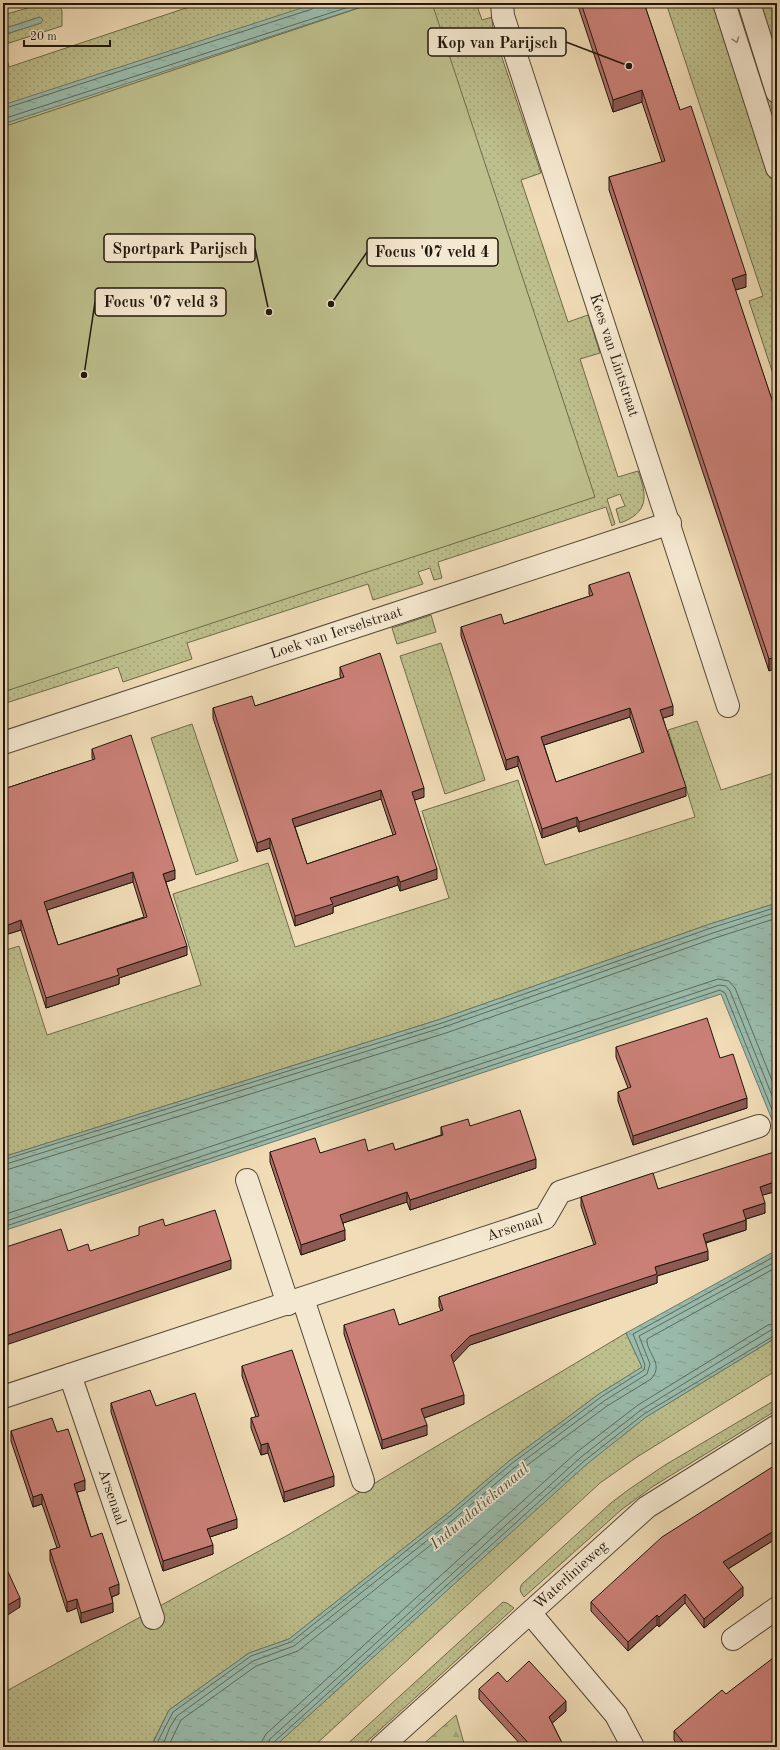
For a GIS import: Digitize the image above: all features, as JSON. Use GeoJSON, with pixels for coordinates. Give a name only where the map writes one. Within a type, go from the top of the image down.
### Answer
{"type":"FeatureCollection","features":[{"type":"Feature","properties":{"kind":"street","name":"Kees van Lintstraat"},"geometry":{"type":"LineString","coordinates":[[502,3],[503,16],[670,523],[728,706]]}},
{"type":"Feature","properties":{"kind":"street"},"geometry":{"type":"LineString","coordinates":[[724,3],[777,168]]}},
{"type":"Feature","properties":{"kind":"street"},"geometry":{"type":"LineString","coordinates":[[749,3],[777,92]]}},
{"type":"Feature","properties":{"kind":"street","name":"Loek van Ierselstraat"},"geometry":{"type":"LineString","coordinates":[[3,743],[670,523]]}},
{"type":"Feature","properties":{"kind":"street","name":"Arsenaal"},"geometry":{"type":"LineString","coordinates":[[3,1398],[545,1218],[560,1192],[759,1126]]}},
{"type":"Feature","properties":{"kind":"street"},"geometry":{"type":"LineString","coordinates":[[247,1180],[364,1480]]}},
{"type":"Feature","properties":{"kind":"street","name":"Arsenaal"},"geometry":{"type":"LineString","coordinates":[[70,1375],[153,1618]]}},
{"type":"Feature","properties":{"kind":"street","name":"Waterlinieweg"},"geometry":{"type":"LineString","coordinates":[[381,1747],[435,1697],[531,1614],[647,1507],[777,1426]]}},
{"type":"Feature","properties":{"kind":"street"},"geometry":{"type":"LineString","coordinates":[[733,1639],[777,1608]]}},
{"type":"Feature","properties":{"kind":"street"},"geometry":{"type":"LineString","coordinates":[[531,1614],[616,1715],[633,1747]]}},
{"type":"Feature","properties":{"kind":"green space"},"geometry":{"type":"Polygon","coordinates":[[[45,3],[59,3],[62,11],[62,26],[3,45],[3,35],[41,23],[40,17],[3,29],[3,15],[45,3]]]}},
{"type":"Feature","properties":{"kind":"green space"},"geometry":{"type":"Polygon","coordinates":[[[201,3],[476,3],[482,20],[492,17],[493,31],[541,173],[521,180],[568,322],[588,315],[600,353],[580,359],[618,477],[638,471],[643,489],[643,503],[641,509],[636,514],[620,523],[616,509],[625,506],[620,494],[607,499],[615,524],[612,526],[606,507],[438,562],[442,578],[434,580],[430,568],[418,572],[423,584],[373,600],[368,584],[187,643],[192,659],[123,682],[118,667],[3,704],[3,61],[7,60],[9,67],[201,3]]]}},
{"type":"Feature","properties":{"kind":"green space"},"geometry":{"type":"Polygon","coordinates":[[[374,3],[432,3],[595,497],[3,692],[3,127],[374,3]]]}},
{"type":"Feature","properties":{"kind":"green space"},"geometry":{"type":"Polygon","coordinates":[[[666,3],[719,3],[777,186],[777,386],[749,301],[763,296],[666,3]]]}},
{"type":"Feature","properties":{"kind":"green space"},"geometry":{"type":"Polygon","coordinates":[[[735,3],[741,3],[777,116],[777,136],[735,3]]]}},
{"type":"Feature","properties":{"kind":"green space"},"geometry":{"type":"Polygon","coordinates":[[[757,3],[776,3],[777,67],[757,3]]]}},
{"type":"Feature","properties":{"kind":"green space"},"geometry":{"type":"Polygon","coordinates":[[[431,615],[436,632],[397,644],[392,628],[431,615]]]}},
{"type":"Feature","properties":{"kind":"green space"},"geometry":{"type":"Polygon","coordinates":[[[441,643],[485,780],[445,794],[400,656],[441,643]]]}},
{"type":"Feature","properties":{"kind":"green space"},"geometry":{"type":"Polygon","coordinates":[[[697,721],[721,790],[777,772],[777,903],[710,924],[441,1019],[3,1157],[3,951],[19,946],[47,1035],[201,985],[173,894],[268,863],[295,947],[449,898],[422,811],[518,780],[545,865],[695,817],[668,730],[697,721]]]}},
{"type":"Feature","properties":{"kind":"green space"},"geometry":{"type":"Polygon","coordinates":[[[192,724],[238,861],[196,875],[151,738],[192,724]]]}},
{"type":"Feature","properties":{"kind":"green space"},"geometry":{"type":"Polygon","coordinates":[[[626,1333],[642,1367],[599,1394],[509,1461],[448,1513],[289,1639],[249,1653],[169,1710],[154,1740],[153,1747],[3,1747],[3,1693],[288,1535],[626,1333]]]}},
{"type":"Feature","properties":{"kind":"green space"},"geometry":{"type":"Polygon","coordinates":[[[777,1337],[777,1370],[637,1457],[600,1483],[313,1747],[274,1747],[586,1464],[646,1417],[777,1337]]]}},
{"type":"Feature","properties":{"kind":"green space"},"geometry":{"type":"Polygon","coordinates":[[[777,1399],[777,1410],[652,1487],[621,1510],[524,1597],[520,1590],[522,1584],[611,1503],[665,1465],[777,1399]]]}},
{"type":"Feature","properties":{"kind":"green space"},"geometry":{"type":"Polygon","coordinates":[[[503,1602],[514,1608],[361,1747],[344,1747],[503,1602]]]}},
{"type":"Feature","properties":{"kind":"green space"},"geometry":{"type":"Polygon","coordinates":[[[456,1715],[465,1747],[420,1747],[456,1715]]]}},
{"type":"Feature","properties":{"kind":"water"},"geometry":{"type":"Polygon","coordinates":[[[317,3],[373,3],[3,124],[3,105],[317,3]]]}},
{"type":"Feature","properties":{"kind":"water"},"geometry":{"type":"Polygon","coordinates":[[[40,17],[43,20],[41,23],[3,35],[3,29],[40,17]]]}},
{"type":"Feature","properties":{"kind":"water"},"geometry":{"type":"Polygon","coordinates":[[[777,903],[777,1132],[721,994],[3,1231],[3,1157],[441,1019],[710,924],[777,903]]]}},
{"type":"Feature","properties":{"kind":"water","name":"Indundatiekanaal"},"geometry":{"type":"Polygon","coordinates":[[[777,1250],[777,1337],[646,1417],[587,1464],[274,1747],[153,1747],[154,1741],[169,1710],[249,1653],[289,1639],[448,1513],[509,1461],[599,1394],[642,1367],[626,1333],[777,1250]]]}},
{"type":"Feature","properties":{"kind":"building"},"geometry":{"type":"Polygon","coordinates":[[[581,3],[644,3],[680,110],[691,106],[746,274],[732,279],[777,415],[777,656],[769,659],[609,177],[665,161],[642,90],[613,100],[581,3]]]}},
{"type":"Feature","properties":{"kind":"building"},"geometry":{"type":"Polygon","coordinates":[[[629,572],[673,706],[660,710],[686,787],[579,822],[577,817],[542,829],[518,756],[506,760],[461,627],[501,614],[504,624],[593,595],[589,585],[629,572]],[[630,708],[541,737],[556,782],[644,752],[630,708]]]}},
{"type":"Feature","properties":{"kind":"building"},"geometry":{"type":"Polygon","coordinates":[[[380,653],[424,788],[412,792],[437,869],[400,882],[398,876],[330,898],[333,904],[295,916],[270,838],[257,843],[213,708],[252,696],[255,706],[344,677],[340,667],[380,653]],[[381,790],[292,819],[307,864],[396,834],[381,790]]]}},
{"type":"Feature","properties":{"kind":"building"},"geometry":{"type":"Polygon","coordinates":[[[131,735],[175,870],[163,874],[187,946],[117,969],[119,975],[46,998],[21,920],[8,925],[3,910],[3,778],[7,788],[95,759],[92,749],[131,735]],[[133,872],[44,902],[58,945],[147,917],[133,872]]]}},
{"type":"Feature","properties":{"kind":"building"},"geometry":{"type":"Polygon","coordinates":[[[707,1018],[720,1058],[733,1054],[747,1098],[633,1136],[618,1092],[631,1087],[616,1047],[707,1018]]]}},
{"type":"Feature","properties":{"kind":"building"},"geometry":{"type":"Polygon","coordinates":[[[520,1110],[536,1159],[410,1200],[407,1192],[340,1215],[345,1230],[301,1245],[270,1152],[315,1138],[320,1153],[365,1139],[368,1151],[393,1143],[395,1150],[443,1135],[441,1127],[468,1119],[470,1126],[520,1110]]]}},
{"type":"Feature","properties":{"kind":"building"},"geometry":{"type":"Polygon","coordinates":[[[774,1152],[777,1163],[777,1181],[760,1187],[765,1203],[743,1210],[746,1220],[703,1234],[708,1251],[655,1267],[657,1274],[470,1336],[451,1355],[464,1395],[421,1409],[427,1425],[382,1440],[344,1325],[394,1309],[399,1325],[443,1310],[439,1297],[596,1244],[581,1197],[653,1173],[658,1189],[774,1152]]]}},
{"type":"Feature","properties":{"kind":"building"},"geometry":{"type":"Polygon","coordinates":[[[215,1210],[231,1260],[3,1337],[3,1248],[61,1229],[68,1251],[88,1244],[90,1251],[139,1235],[139,1227],[163,1219],[165,1226],[215,1210]]]}},
{"type":"Feature","properties":{"kind":"building"},"geometry":{"type":"Polygon","coordinates":[[[292,1350],[334,1476],[284,1492],[268,1443],[261,1445],[251,1418],[259,1416],[242,1366],[292,1350]]]}},
{"type":"Feature","properties":{"kind":"building"},"geometry":{"type":"Polygon","coordinates":[[[150,1390],[156,1406],[195,1393],[237,1519],[207,1529],[213,1545],[163,1561],[111,1403],[150,1390]]]}},
{"type":"Feature","properties":{"kind":"building"},"geometry":{"type":"Polygon","coordinates":[[[52,1418],[57,1432],[68,1429],[85,1480],[74,1484],[91,1537],[102,1533],[119,1584],[109,1588],[113,1603],[81,1613],[77,1599],[67,1602],[50,1550],[60,1547],[42,1494],[33,1497],[11,1431],[52,1418]]]}},
{"type":"Feature","properties":{"kind":"building"},"geometry":{"type":"Polygon","coordinates":[[[777,1464],[777,1529],[723,1562],[743,1587],[704,1619],[685,1594],[659,1617],[657,1615],[628,1642],[591,1602],[662,1537],[777,1464]]]}},
{"type":"Feature","properties":{"kind":"building"},"geometry":{"type":"Polygon","coordinates":[[[3,1561],[20,1598],[3,1608],[3,1561]]]}},
{"type":"Feature","properties":{"kind":"building"},"geometry":{"type":"Polygon","coordinates":[[[777,1655],[777,1747],[687,1747],[674,1731],[722,1690],[726,1694],[777,1655]]]}},
{"type":"Feature","properties":{"kind":"building"},"geometry":{"type":"Polygon","coordinates":[[[529,1661],[566,1701],[549,1717],[564,1747],[532,1747],[479,1689],[498,1672],[507,1682],[529,1661]]]}},
{"type":"Feature","properties":{"kind":"building"},"geometry":{"type":"Polygon","coordinates":[[[594,1742],[597,1747],[585,1747],[594,1742]]]}},
{"type":"Feature","properties":{"kind":"place","name":"Kop van Parijsch"},"geometry":{"type":"Point","coordinates":[629,66]}},
{"type":"Feature","properties":{"kind":"place","name":"Focus '07 veld 4"},"geometry":{"type":"Point","coordinates":[331,304]}},
{"type":"Feature","properties":{"kind":"place","name":"Sportpark Parijsch"},"geometry":{"type":"Point","coordinates":[269,312]}},
{"type":"Feature","properties":{"kind":"place","name":"Focus '07 veld 3"},"geometry":{"type":"Point","coordinates":[84,375]}}]}
